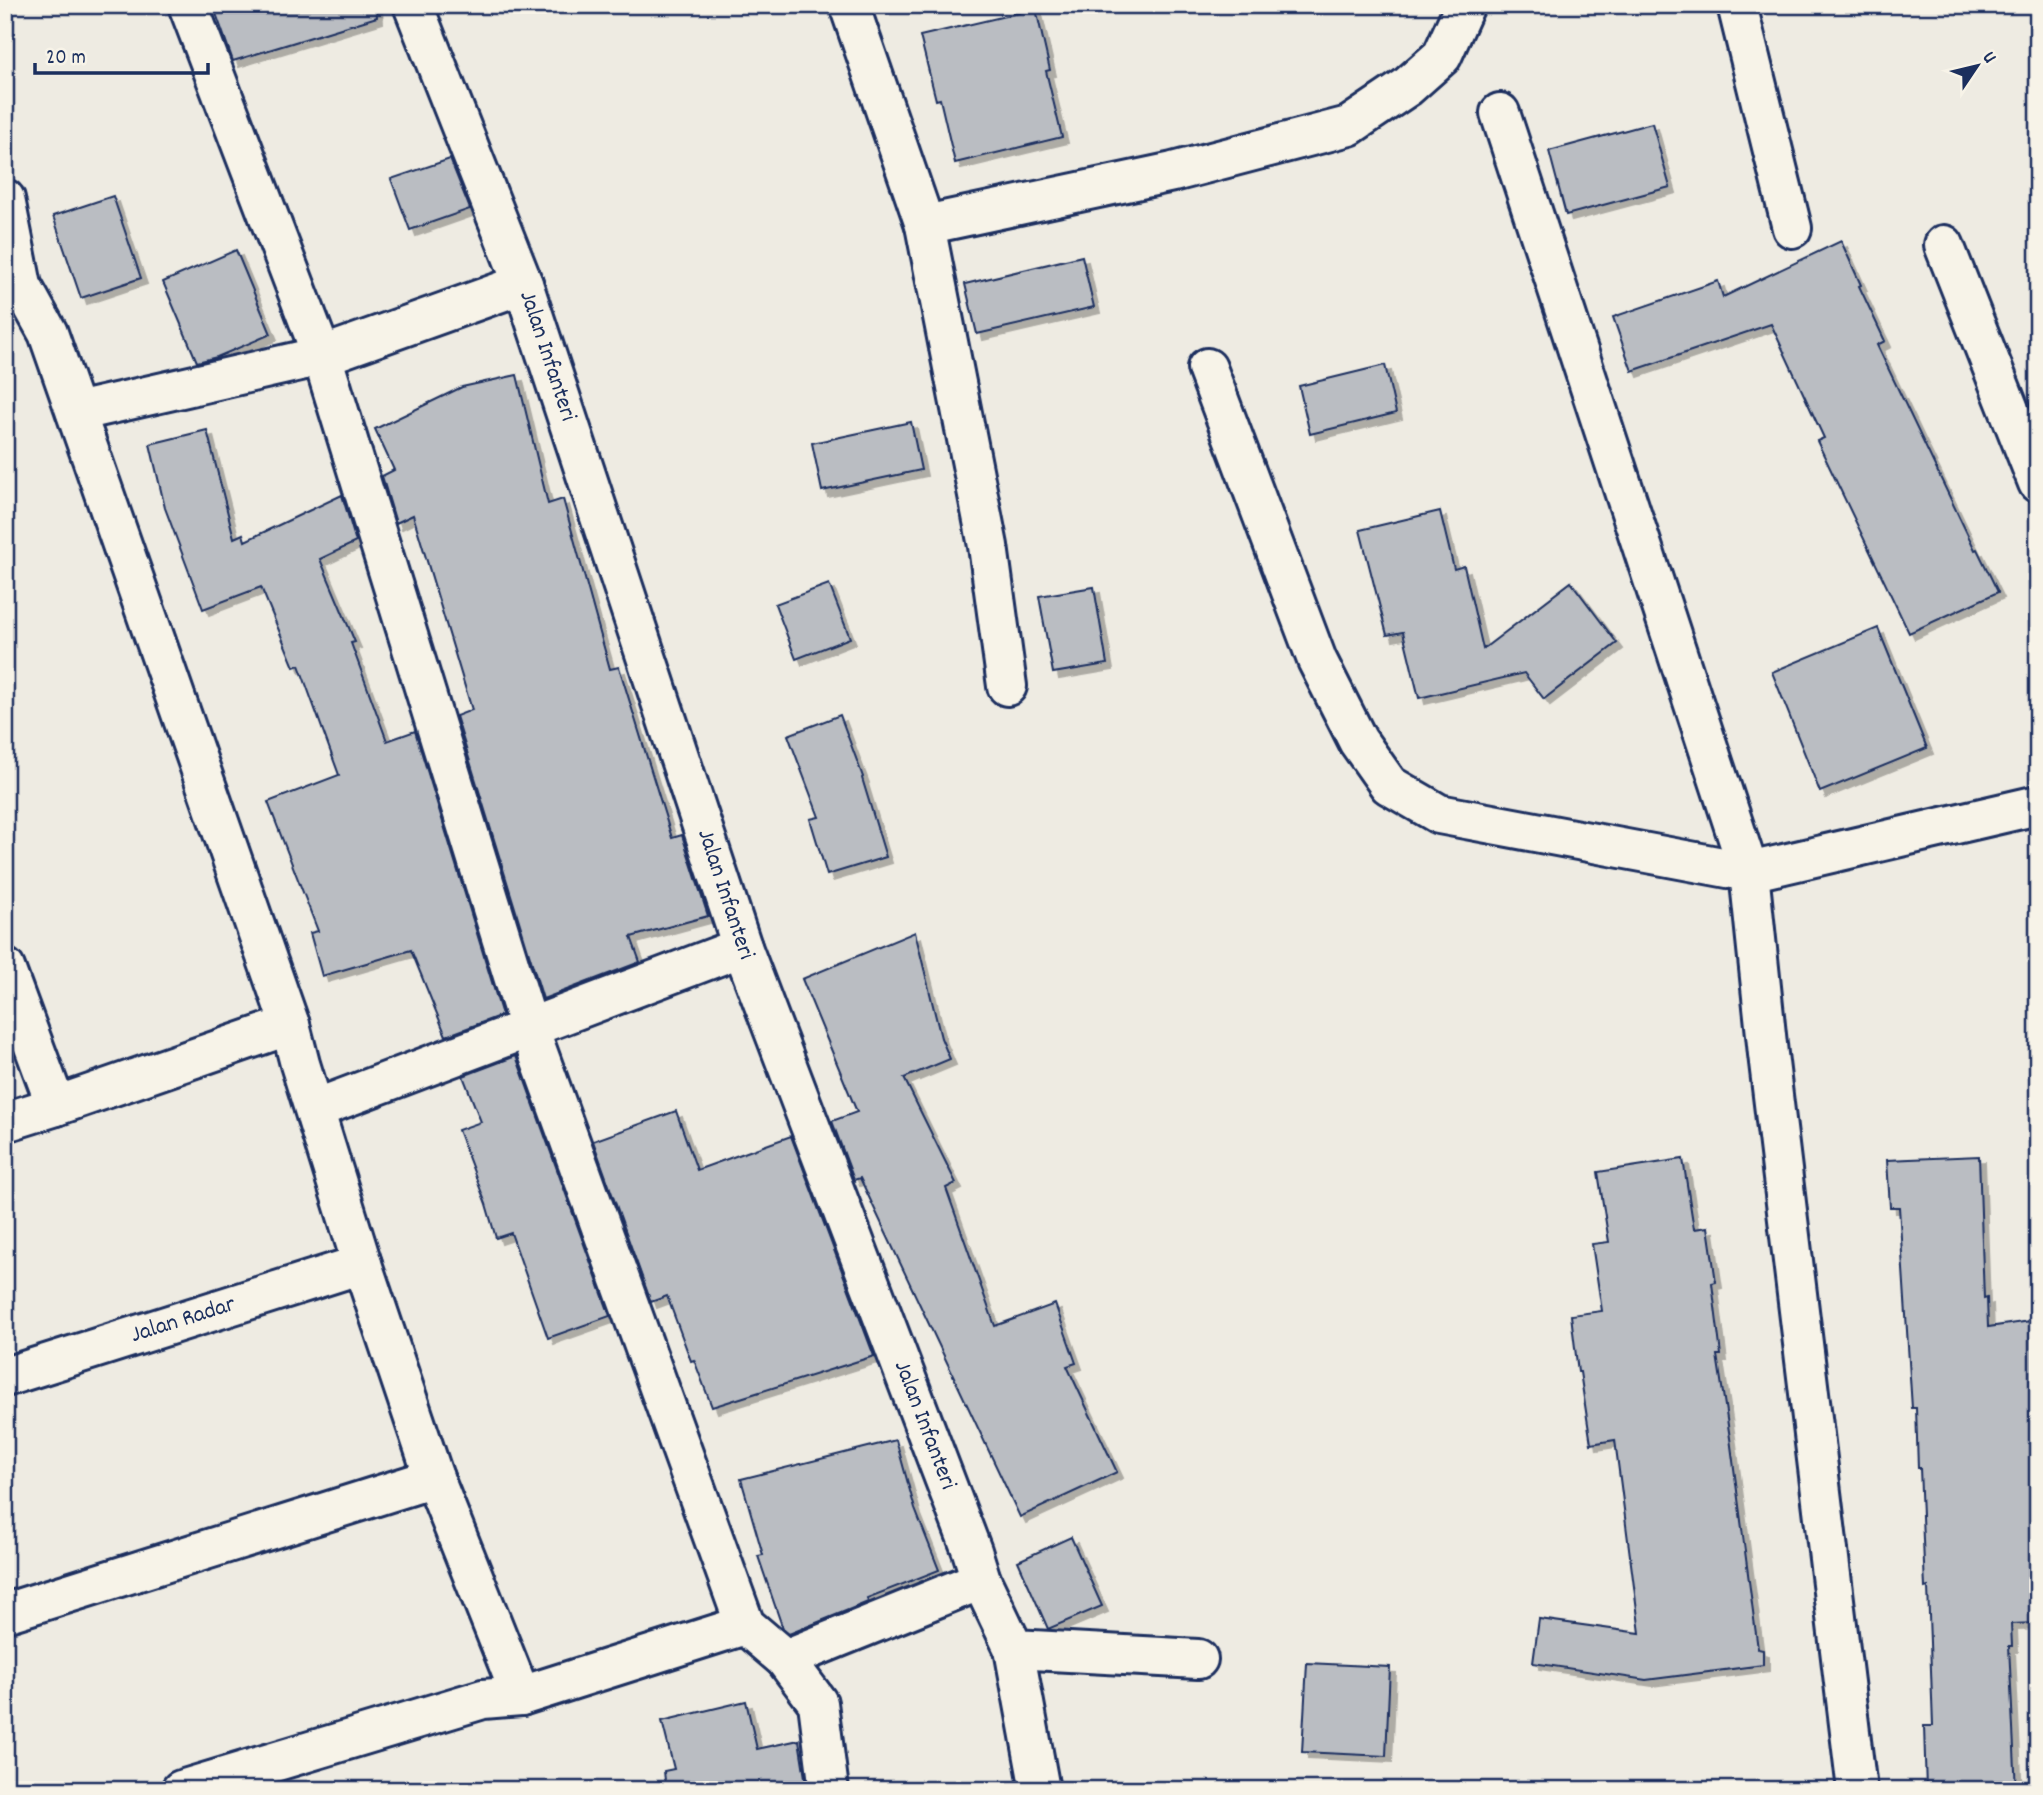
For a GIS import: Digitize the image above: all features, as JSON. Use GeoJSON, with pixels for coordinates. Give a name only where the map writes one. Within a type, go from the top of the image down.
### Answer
{"type":"FeatureCollection","features":[{"type":"Feature","properties":{"kind":"street"},"geometry":{"type":"LineString","coordinates":[[188,5],[322,356],[529,1028],[745,1625],[785,1659],[818,1703],[828,1790]]}},
{"type":"Feature","properties":{"kind":"street","name":"Jalan Infanteri"},"geometry":{"type":"LineString","coordinates":[[413,5],[523,284],[743,947],[981,1580],[1014,1649],[1040,1790]]}},
{"type":"Feature","properties":{"kind":"street"},"geometry":{"type":"LineString","coordinates":[[849,5],[925,225],[988,546],[1007,686]]}},
{"type":"Feature","properties":{"kind":"street"},"geometry":{"type":"LineString","coordinates":[[925,225],[1173,172],[1349,126],[1406,87],[1442,56],[1465,5]]}},
{"type":"Feature","properties":{"kind":"street"},"geometry":{"type":"LineString","coordinates":[[1737,5],[1793,228]]}},
{"type":"Feature","properties":{"kind":"street"},"geometry":{"type":"LineString","coordinates":[[1500,113],[1749,872],[1769,1068],[1857,1790]]}},
{"type":"Feature","properties":{"kind":"street"},"geometry":{"type":"LineString","coordinates":[[5,199],[14,289],[48,333],[290,1025],[362,1264],[434,1478],[521,1696]]}},
{"type":"Feature","properties":{"kind":"street"},"geometry":{"type":"LineString","coordinates":[[1944,245],[2038,483]]}},
{"type":"Feature","properties":{"kind":"street"},"geometry":{"type":"LineString","coordinates":[[76,412],[322,356],[523,284]]}},
{"type":"Feature","properties":{"kind":"street"},"geometry":{"type":"LineString","coordinates":[[1207,368],[1317,660],[1358,741],[1389,785],[1439,814],[1749,872],[2038,805]]}},
{"type":"Feature","properties":{"kind":"street"},"geometry":{"type":"LineString","coordinates":[[315,1109],[743,947]]}},
{"type":"Feature","properties":{"kind":"street"},"geometry":{"type":"LineString","coordinates":[[5,968],[56,1107]]}},
{"type":"Feature","properties":{"kind":"street"},"geometry":{"type":"LineString","coordinates":[[5,1122],[56,1107],[290,1025]]}},
{"type":"Feature","properties":{"kind":"street","name":"Jalan Radar"},"geometry":{"type":"LineString","coordinates":[[5,1377],[362,1264]]}},
{"type":"Feature","properties":{"kind":"street"},"geometry":{"type":"LineString","coordinates":[[5,1614],[434,1478]]}},
{"type":"Feature","properties":{"kind":"street"},"geometry":{"type":"LineString","coordinates":[[785,1659],[981,1580]]}},
{"type":"Feature","properties":{"kind":"street"},"geometry":{"type":"LineString","coordinates":[[181,1790],[483,1699],[521,1696],[745,1625]]}},
{"type":"Feature","properties":{"kind":"street"},"geometry":{"type":"LineString","coordinates":[[1014,1649],[1198,1659]]}},
{"type":"Feature","properties":{"kind":"building"},"geometry":{"type":"Polygon","coordinates":[[[213,5],[376,5],[377,17],[233,61],[213,5]]]}},
{"type":"Feature","properties":{"kind":"building"},"geometry":{"type":"Polygon","coordinates":[[[1036,9],[1050,70],[1046,71],[1062,137],[955,163],[940,99],[936,100],[920,36],[1036,9]]]}},
{"type":"Feature","properties":{"kind":"building"},"geometry":{"type":"Polygon","coordinates":[[[1652,123],[1670,187],[1566,215],[1549,151],[1652,123]]]}},
{"type":"Feature","properties":{"kind":"building"},"geometry":{"type":"Polygon","coordinates":[[[450,159],[470,209],[410,230],[391,179],[450,159]]]}},
{"type":"Feature","properties":{"kind":"building"},"geometry":{"type":"Polygon","coordinates":[[[113,196],[141,278],[81,298],[53,216],[113,196]]]}},
{"type":"Feature","properties":{"kind":"building"},"geometry":{"type":"Polygon","coordinates":[[[1841,241],[1885,341],[1877,345],[1975,550],[1977,549],[1998,592],[1909,633],[1817,441],[1824,438],[1771,324],[1632,371],[1613,317],[1718,281],[1723,297],[1841,241]]]}},
{"type":"Feature","properties":{"kind":"building"},"geometry":{"type":"Polygon","coordinates":[[[236,250],[271,334],[217,357],[197,362],[163,282],[236,250]]]}},
{"type":"Feature","properties":{"kind":"building"},"geometry":{"type":"Polygon","coordinates":[[[1082,256],[1094,307],[977,334],[965,284],[1082,256]]]}},
{"type":"Feature","properties":{"kind":"building"},"geometry":{"type":"Polygon","coordinates":[[[1385,365],[1396,413],[1310,434],[1299,386],[1385,365]]]}},
{"type":"Feature","properties":{"kind":"building"},"geometry":{"type":"Polygon","coordinates":[[[517,375],[548,504],[563,499],[610,669],[619,667],[672,838],[682,835],[708,916],[631,937],[640,962],[543,999],[456,716],[472,710],[413,515],[396,523],[382,476],[394,470],[375,429],[462,387],[517,375]]]}},
{"type":"Feature","properties":{"kind":"building"},"geometry":{"type":"Polygon","coordinates":[[[911,422],[921,470],[822,491],[812,443],[911,422]]]}},
{"type":"Feature","properties":{"kind":"building"},"geometry":{"type":"Polygon","coordinates":[[[207,430],[234,538],[243,534],[245,541],[342,495],[356,542],[320,559],[355,642],[351,643],[387,741],[415,731],[502,1015],[446,1036],[411,950],[322,976],[310,933],[318,931],[268,802],[339,775],[299,665],[294,667],[261,587],[203,609],[165,508],[150,444],[207,430]]]}},
{"type":"Feature","properties":{"kind":"building"},"geometry":{"type":"Polygon","coordinates":[[[1440,511],[1454,569],[1464,566],[1483,649],[1571,582],[1617,643],[1544,699],[1524,673],[1419,698],[1403,632],[1387,635],[1360,530],[1440,511]]]}},
{"type":"Feature","properties":{"kind":"building"},"geometry":{"type":"Polygon","coordinates":[[[829,584],[850,638],[796,659],[775,604],[829,584]]]}},
{"type":"Feature","properties":{"kind":"building"},"geometry":{"type":"Polygon","coordinates":[[[1094,587],[1107,664],[1053,673],[1039,596],[1094,587]]]}},
{"type":"Feature","properties":{"kind":"building"},"geometry":{"type":"Polygon","coordinates":[[[1878,628],[1927,748],[1820,792],[1772,672],[1878,628]]]}},
{"type":"Feature","properties":{"kind":"building"},"geometry":{"type":"Polygon","coordinates":[[[840,715],[863,777],[886,857],[827,875],[810,819],[819,817],[788,735],[840,715]]]}},
{"type":"Feature","properties":{"kind":"building"},"geometry":{"type":"Polygon","coordinates":[[[915,932],[941,1038],[950,1059],[904,1078],[956,1183],[946,1188],[995,1326],[1055,1304],[1076,1363],[1067,1366],[1117,1472],[1020,1517],[860,1178],[854,1180],[832,1121],[857,1112],[802,979],[915,932]]]}},
{"type":"Feature","properties":{"kind":"building"},"geometry":{"type":"Polygon","coordinates":[[[516,1056],[610,1316],[548,1338],[511,1233],[496,1238],[458,1130],[481,1122],[463,1076],[516,1056]]]}},
{"type":"Feature","properties":{"kind":"building"},"geometry":{"type":"Polygon","coordinates":[[[676,1111],[697,1170],[791,1136],[874,1356],[712,1407],[694,1360],[691,1361],[667,1296],[651,1302],[593,1141],[676,1111]]]}},
{"type":"Feature","properties":{"kind":"building"},"geometry":{"type":"Polygon","coordinates":[[[1979,1156],[1984,1299],[1987,1298],[1988,1327],[2038,1320],[2038,1623],[2011,1624],[2012,1646],[2009,1646],[2016,1790],[1926,1790],[1924,1726],[1933,1726],[1928,1587],[1925,1588],[1916,1408],[1912,1408],[1899,1207],[1890,1207],[1887,1160],[1979,1156]]]}},
{"type":"Feature","properties":{"kind":"building"},"geometry":{"type":"Polygon","coordinates":[[[1683,1159],[1694,1229],[1708,1227],[1716,1282],[1712,1283],[1721,1355],[1717,1355],[1758,1649],[1763,1650],[1763,1665],[1646,1680],[1533,1663],[1539,1619],[1640,1633],[1615,1440],[1591,1444],[1571,1315],[1602,1311],[1592,1244],[1609,1242],[1598,1172],[1683,1159]]]}},
{"type":"Feature","properties":{"kind":"building"},"geometry":{"type":"Polygon","coordinates":[[[896,1440],[915,1509],[939,1570],[867,1598],[868,1602],[789,1634],[783,1629],[758,1556],[763,1555],[741,1479],[896,1440]]]}},
{"type":"Feature","properties":{"kind":"building"},"geometry":{"type":"Polygon","coordinates":[[[1071,1537],[1102,1606],[1048,1629],[1018,1561],[1071,1537]]]}},
{"type":"Feature","properties":{"kind":"building"},"geometry":{"type":"Polygon","coordinates":[[[1307,1663],[1390,1667],[1386,1756],[1302,1752],[1307,1663]]]}},
{"type":"Feature","properties":{"kind":"building"},"geometry":{"type":"Polygon","coordinates":[[[746,1701],[757,1749],[799,1740],[807,1790],[666,1790],[664,1771],[674,1769],[662,1721],[746,1701]]]}}]}
